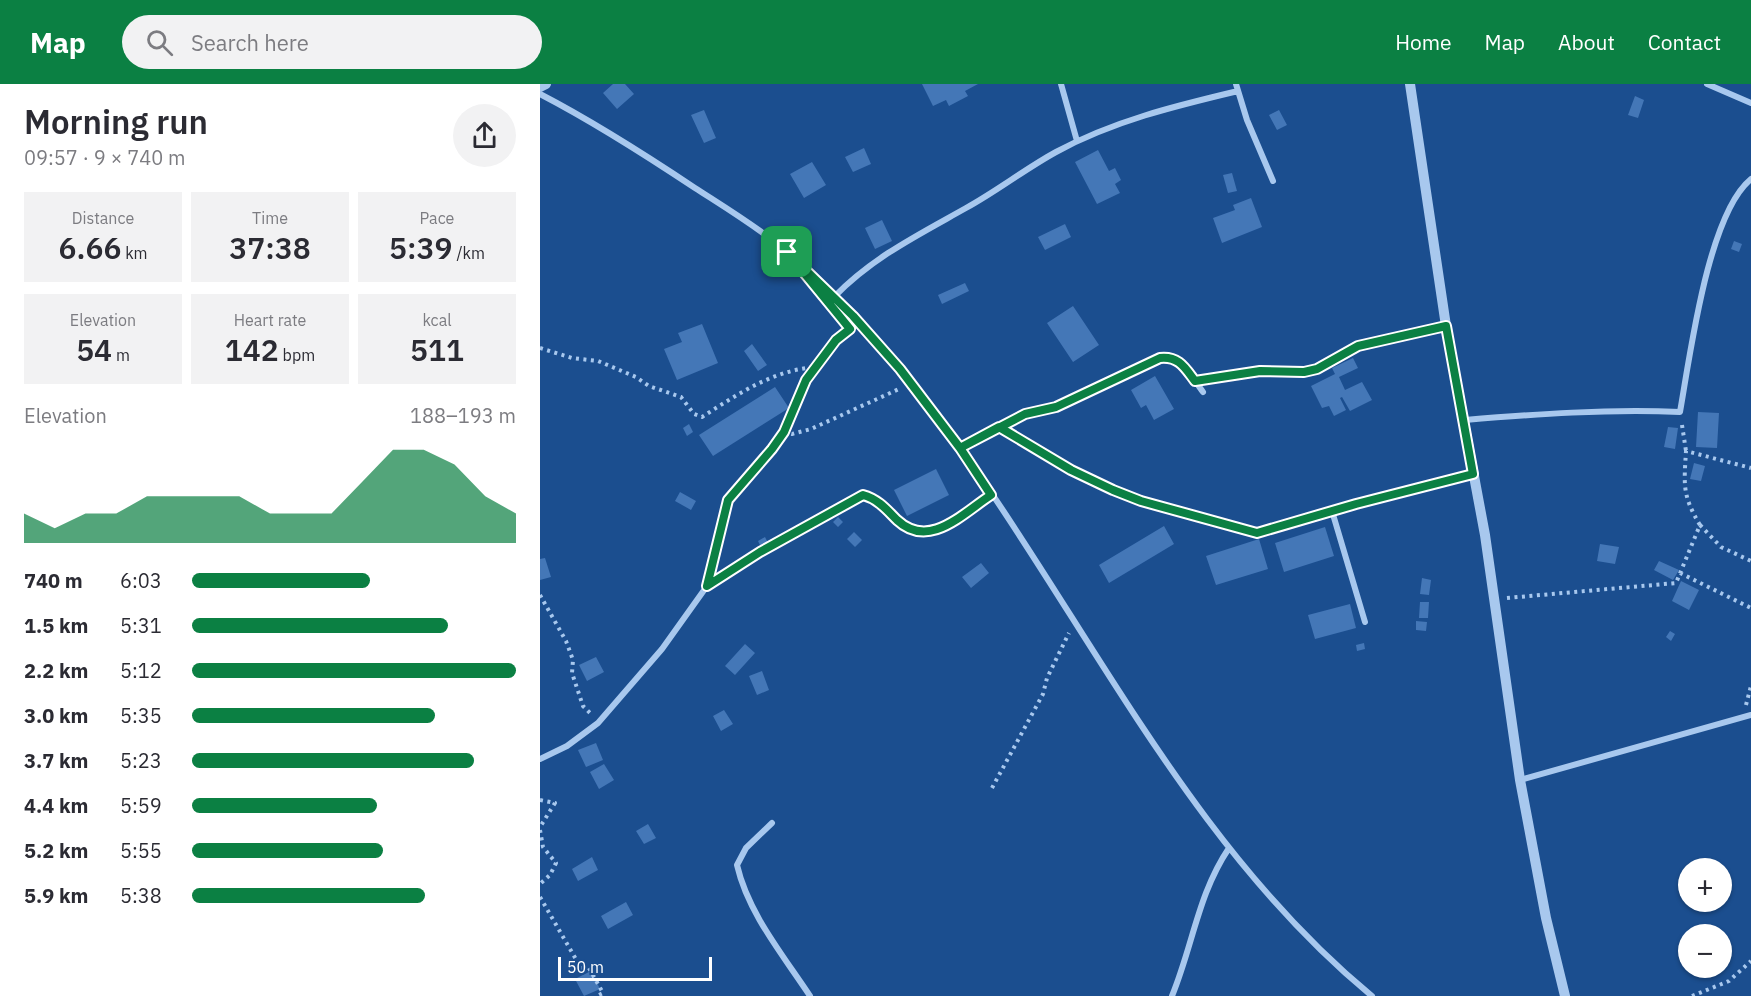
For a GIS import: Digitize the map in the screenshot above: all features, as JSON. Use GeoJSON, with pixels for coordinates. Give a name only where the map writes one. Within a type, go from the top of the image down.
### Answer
{"type":"FeatureCollection","features":[{"type":"Feature","properties":{"kind":"street"},"geometry":{"type":"LineString","coordinates":[[540,87],[546,84]]}},
{"type":"Feature","properties":{"kind":"street"},"geometry":{"type":"LineString","coordinates":[[1061,84],[1077,141]]}},
{"type":"Feature","properties":{"kind":"street"},"geometry":{"type":"LineString","coordinates":[[1236,84],[1273,181]]}},
{"type":"Feature","properties":{"kind":"street"},"geometry":{"type":"LineString","coordinates":[[1410,84],[1446,326],[1465,420],[1495,600],[1520,780],[1546,918],[1565,996]]}},
{"type":"Feature","properties":{"kind":"street"},"geometry":{"type":"LineString","coordinates":[[1707,84],[1751,103]]}},
{"type":"Feature","properties":{"kind":"street"},"geometry":{"type":"LineString","coordinates":[[834,297],[858,273],[900,243],[968,207],[1032,165],[1077,141],[1112,125],[1238,92]]}},
{"type":"Feature","properties":{"kind":"street"},"geometry":{"type":"LineString","coordinates":[[540,94],[615,135],[723,206],[787,252],[834,297],[900,369],[960,448],[1126,701],[1229,848],[1281,909],[1372,996]]}},
{"type":"Feature","properties":{"kind":"street"},"geometry":{"type":"LineString","coordinates":[[1465,420],[1561,412],[1624,410],[1680,412],[1706,274],[1730,203],[1751,179]]}},
{"type":"Feature","properties":{"kind":"street"},"geometry":{"type":"LineString","coordinates":[[960,448],[1025,414],[1056,407],[1160,358],[1171,357],[1179,361],[1203,392]]}},
{"type":"Feature","properties":{"kind":"street"},"geometry":{"type":"LineString","coordinates":[[999,427],[1071,470],[1113,490],[1141,501],[1257,533],[1332,511],[1365,622]]}},
{"type":"Feature","properties":{"kind":"street"},"geometry":{"type":"LineString","coordinates":[[540,759],[575,741],[598,723],[662,649],[707,586],[760,552],[863,495],[872,498],[901,524],[925,534],[937,531],[991,495]]}},
{"type":"Feature","properties":{"kind":"street"},"geometry":{"type":"LineString","coordinates":[[1520,780],[1751,715]]}},
{"type":"Feature","properties":{"kind":"street"},"geometry":{"type":"LineString","coordinates":[[772,823],[746,848],[737,865],[743,887],[754,908],[810,996]]}},
{"type":"Feature","properties":{"kind":"street"},"geometry":{"type":"LineString","coordinates":[[1172,996],[1187,956],[1204,891],[1229,848]]}},
{"type":"Feature","properties":{"kind":"path"},"geometry":{"type":"LineString","coordinates":[[707,586],[728,500],[784,432],[796,400],[817,366],[836,340],[850,329],[843,320]]}},
{"type":"Feature","properties":{"kind":"path"},"geometry":{"type":"LineString","coordinates":[[1195,381],[1260,371],[1304,372],[1317,369],[1358,346],[1446,326]]}},
{"type":"Feature","properties":{"kind":"path"},"geometry":{"type":"LineString","coordinates":[[540,348],[556,354],[598,362],[636,377],[650,386],[681,397],[694,414],[702,417],[744,391],[792,368],[817,366]]}},
{"type":"Feature","properties":{"kind":"path"},"geometry":{"type":"LineString","coordinates":[[784,432],[792,434],[811,429],[893,393],[903,387],[900,369]]}},
{"type":"Feature","properties":{"kind":"path"},"geometry":{"type":"LineString","coordinates":[[1680,412],[1686,451],[1684,483],[1687,503],[1700,525],[1721,547],[1751,561]]}},
{"type":"Feature","properties":{"kind":"path"},"geometry":{"type":"LineString","coordinates":[[1686,451],[1751,468]]}},
{"type":"Feature","properties":{"kind":"path"},"geometry":{"type":"LineString","coordinates":[[1332,511],[1473,474]]}},
{"type":"Feature","properties":{"kind":"path"},"geometry":{"type":"LineString","coordinates":[[1495,600],[1676,583],[1700,525]]}},
{"type":"Feature","properties":{"kind":"path"},"geometry":{"type":"LineString","coordinates":[[1680,573],[1751,608]]}},
{"type":"Feature","properties":{"kind":"path"},"geometry":{"type":"LineString","coordinates":[[540,595],[566,641],[573,660],[572,673],[583,706],[598,723]]}},
{"type":"Feature","properties":{"kind":"path"},"geometry":{"type":"LineString","coordinates":[[992,788],[1040,701],[1047,678],[1076,622]]}},
{"type":"Feature","properties":{"kind":"path"},"geometry":{"type":"LineString","coordinates":[[540,800],[555,803],[540,829],[543,847],[556,863],[550,875],[540,884]]}},
{"type":"Feature","properties":{"kind":"path"},"geometry":{"type":"LineString","coordinates":[[540,897],[581,968],[589,968],[603,993],[597,996]]}},
{"type":"Feature","properties":{"kind":"path"},"geometry":{"type":"LineString","coordinates":[[1692,996],[1729,981],[1751,961]]}},
{"type":"Feature","properties":{"kind":"building"},"geometry":{"type":"Polygon","coordinates":[[[613,84],[625,84],[634,94],[617,109],[603,93],[613,84]]]}},
{"type":"Feature","properties":{"kind":"building"},"geometry":{"type":"Polygon","coordinates":[[[922,84],[978,84],[965,91],[968,96],[949,106],[946,100],[933,106],[922,84]]]}},
{"type":"Feature","properties":{"kind":"building"},"geometry":{"type":"Polygon","coordinates":[[[1635,96],[1644,100],[1638,118],[1628,115],[1635,96]]]}},
{"type":"Feature","properties":{"kind":"building"},"geometry":{"type":"Polygon","coordinates":[[[704,110],[716,138],[704,143],[691,115],[704,110]]]}},
{"type":"Feature","properties":{"kind":"building"},"geometry":{"type":"Polygon","coordinates":[[[1279,110],[1287,125],[1277,130],[1269,115],[1279,110]]]}},
{"type":"Feature","properties":{"kind":"building"},"geometry":{"type":"Polygon","coordinates":[[[864,148],[871,164],[853,172],[845,157],[864,148]]]}},
{"type":"Feature","properties":{"kind":"building"},"geometry":{"type":"Polygon","coordinates":[[[1098,150],[1109,171],[1115,168],[1121,180],[1115,184],[1120,193],[1097,204],[1075,162],[1098,150]]]}},
{"type":"Feature","properties":{"kind":"building"},"geometry":{"type":"Polygon","coordinates":[[[812,162],[826,185],[804,198],[790,174],[812,162]]]}},
{"type":"Feature","properties":{"kind":"building"},"geometry":{"type":"Polygon","coordinates":[[[1232,173],[1237,191],[1228,193],[1223,175],[1232,173]]]}},
{"type":"Feature","properties":{"kind":"building"},"geometry":{"type":"Polygon","coordinates":[[[1251,198],[1262,227],[1222,243],[1213,218],[1235,210],[1233,205],[1251,198]]]}},
{"type":"Feature","properties":{"kind":"building"},"geometry":{"type":"Polygon","coordinates":[[[882,220],[892,241],[875,249],[865,228],[882,220]]]}},
{"type":"Feature","properties":{"kind":"building"},"geometry":{"type":"Polygon","coordinates":[[[1065,224],[1071,237],[1045,250],[1038,237],[1065,224]]]}},
{"type":"Feature","properties":{"kind":"building"},"geometry":{"type":"Polygon","coordinates":[[[1734,241],[1742,244],[1739,252],[1731,249],[1734,241]]]}},
{"type":"Feature","properties":{"kind":"building"},"geometry":{"type":"Polygon","coordinates":[[[965,283],[969,291],[942,304],[938,295],[965,283]]]}},
{"type":"Feature","properties":{"kind":"building"},"geometry":{"type":"Polygon","coordinates":[[[1073,306],[1099,345],[1073,362],[1047,323],[1073,306]]]}},
{"type":"Feature","properties":{"kind":"building"},"geometry":{"type":"Polygon","coordinates":[[[702,324],[718,363],[677,380],[664,349],[682,342],[678,333],[702,324]]]}},
{"type":"Feature","properties":{"kind":"building"},"geometry":{"type":"Polygon","coordinates":[[[752,344],[767,365],[758,371],[744,351],[752,344]]]}},
{"type":"Feature","properties":{"kind":"building"},"geometry":{"type":"Polygon","coordinates":[[[1353,358],[1358,368],[1339,377],[1345,390],[1362,382],[1372,400],[1350,411],[1342,397],[1340,398],[1346,410],[1334,416],[1329,406],[1322,408],[1311,386],[1335,374],[1332,368],[1353,358]]]}},
{"type":"Feature","properties":{"kind":"building"},"geometry":{"type":"Polygon","coordinates":[[[1155,376],[1174,409],[1154,420],[1146,405],[1141,408],[1131,390],[1155,376]]]}},
{"type":"Feature","properties":{"kind":"building"},"geometry":{"type":"Polygon","coordinates":[[[775,387],[789,408],[713,456],[699,435],[775,387]]]}},
{"type":"Feature","properties":{"kind":"building"},"geometry":{"type":"Polygon","coordinates":[[[1698,412],[1719,413],[1717,448],[1696,447],[1698,412]]]}},
{"type":"Feature","properties":{"kind":"building"},"geometry":{"type":"Polygon","coordinates":[[[689,424],[693,432],[687,436],[683,428],[689,424]]]}},
{"type":"Feature","properties":{"kind":"building"},"geometry":{"type":"Polygon","coordinates":[[[1668,427],[1678,428],[1675,449],[1664,447],[1668,427]]]}},
{"type":"Feature","properties":{"kind":"building"},"geometry":{"type":"Polygon","coordinates":[[[1694,463],[1705,466],[1701,481],[1690,479],[1694,463]]]}},
{"type":"Feature","properties":{"kind":"building"},"geometry":{"type":"Polygon","coordinates":[[[936,469],[949,495],[907,516],[894,490],[936,469]]]}},
{"type":"Feature","properties":{"kind":"building"},"geometry":{"type":"Polygon","coordinates":[[[680,492],[696,501],[691,510],[675,501],[680,492]]]}},
{"type":"Feature","properties":{"kind":"building"},"geometry":{"type":"Polygon","coordinates":[[[838,517],[843,522],[838,527],[833,522],[838,517]]]}},
{"type":"Feature","properties":{"kind":"building"},"geometry":{"type":"Polygon","coordinates":[[[1164,526],[1174,544],[1109,583],[1099,565],[1164,526]]]}},
{"type":"Feature","properties":{"kind":"building"},"geometry":{"type":"Polygon","coordinates":[[[1325,527],[1334,556],[1284,572],[1275,543],[1325,527]]]}},
{"type":"Feature","properties":{"kind":"building"},"geometry":{"type":"Polygon","coordinates":[[[854,532],[862,540],[855,547],[847,539],[854,532]]]}},
{"type":"Feature","properties":{"kind":"building"},"geometry":{"type":"Polygon","coordinates":[[[765,537],[768,543],[761,547],[758,541],[765,537]]]}},
{"type":"Feature","properties":{"kind":"building"},"geometry":{"type":"Polygon","coordinates":[[[1259,539],[1268,569],[1216,585],[1206,556],[1259,539]]]}},
{"type":"Feature","properties":{"kind":"building"},"geometry":{"type":"Polygon","coordinates":[[[1600,544],[1619,547],[1615,564],[1597,561],[1600,544]]]}},
{"type":"Feature","properties":{"kind":"building"},"geometry":{"type":"Polygon","coordinates":[[[545,558],[551,577],[540,580],[540,559],[545,558]]]}},
{"type":"Feature","properties":{"kind":"building"},"geometry":{"type":"Polygon","coordinates":[[[1659,561],[1679,570],[1673,580],[1654,570],[1659,561]]]}},
{"type":"Feature","properties":{"kind":"building"},"geometry":{"type":"Polygon","coordinates":[[[981,563],[989,573],[971,588],[962,577],[981,563]]]}},
{"type":"Feature","properties":{"kind":"building"},"geometry":{"type":"Polygon","coordinates":[[[1422,578],[1431,580],[1429,595],[1420,594],[1422,578]]]}},
{"type":"Feature","properties":{"kind":"building"},"geometry":{"type":"Polygon","coordinates":[[[1681,581],[1699,590],[1689,610],[1672,601],[1681,581]]]}},
{"type":"Feature","properties":{"kind":"building"},"geometry":{"type":"Polygon","coordinates":[[[1420,602],[1429,602],[1428,618],[1419,618],[1420,602]]]}},
{"type":"Feature","properties":{"kind":"building"},"geometry":{"type":"Polygon","coordinates":[[[1350,604],[1356,628],[1315,639],[1308,615],[1350,604]]]}},
{"type":"Feature","properties":{"kind":"building"},"geometry":{"type":"Polygon","coordinates":[[[1416,621],[1427,622],[1426,631],[1416,630],[1416,621]]]}},
{"type":"Feature","properties":{"kind":"building"},"geometry":{"type":"Polygon","coordinates":[[[1670,631],[1675,634],[1671,641],[1666,637],[1670,631]]]}},
{"type":"Feature","properties":{"kind":"building"},"geometry":{"type":"Polygon","coordinates":[[[1364,643],[1365,649],[1357,651],[1356,645],[1364,643]]]}},
{"type":"Feature","properties":{"kind":"building"},"geometry":{"type":"Polygon","coordinates":[[[745,644],[755,653],[735,675],[725,666],[745,644]]]}},
{"type":"Feature","properties":{"kind":"building"},"geometry":{"type":"Polygon","coordinates":[[[596,657],[604,672],[587,681],[579,665],[596,657]]]}},
{"type":"Feature","properties":{"kind":"building"},"geometry":{"type":"Polygon","coordinates":[[[762,671],[769,690],[757,695],[749,676],[762,671]]]}},
{"type":"Feature","properties":{"kind":"building"},"geometry":{"type":"Polygon","coordinates":[[[724,710],[733,724],[721,731],[713,716],[724,710]]]}},
{"type":"Feature","properties":{"kind":"building"},"geometry":{"type":"Polygon","coordinates":[[[596,743],[603,760],[586,767],[578,750],[596,743]]]}},
{"type":"Feature","properties":{"kind":"building"},"geometry":{"type":"Polygon","coordinates":[[[604,764],[614,780],[599,789],[590,772],[604,764]]]}},
{"type":"Feature","properties":{"kind":"building"},"geometry":{"type":"Polygon","coordinates":[[[648,824],[656,838],[644,844],[636,831],[648,824]]]}},
{"type":"Feature","properties":{"kind":"building"},"geometry":{"type":"Polygon","coordinates":[[[592,857],[598,870],[578,881],[572,869],[592,857]]]}},
{"type":"Feature","properties":{"kind":"building"},"geometry":{"type":"Polygon","coordinates":[[[626,902],[633,915],[608,929],[601,916],[626,902]]]}},
{"type":"Feature","properties":{"kind":"building"},"geometry":{"type":"Polygon","coordinates":[[[591,971],[600,989],[584,996],[575,979],[591,971]]]}},
{"type":"Feature","properties":{"kind":"route"},"geometry":{"type":"LineString","coordinates":[[787,252],[850,329],[836,340],[806,380],[784,432],[728,500],[707,586],[760,552],[863,495],[872,498],[901,524],[914,531],[925,534],[937,531],[991,495],[960,448],[999,427],[1071,470],[1113,490],[1141,501],[1192,513],[1257,533],[1303,522],[1332,511],[1403,491],[1473,474],[1465,420],[1446,326],[1425,333],[1358,346],[1317,369],[1304,372],[1260,371],[1195,381],[1179,361],[1171,357],[1160,358],[1056,407],[1025,414],[990,431],[960,448],[900,369],[853,316],[787,252]]}}]}
